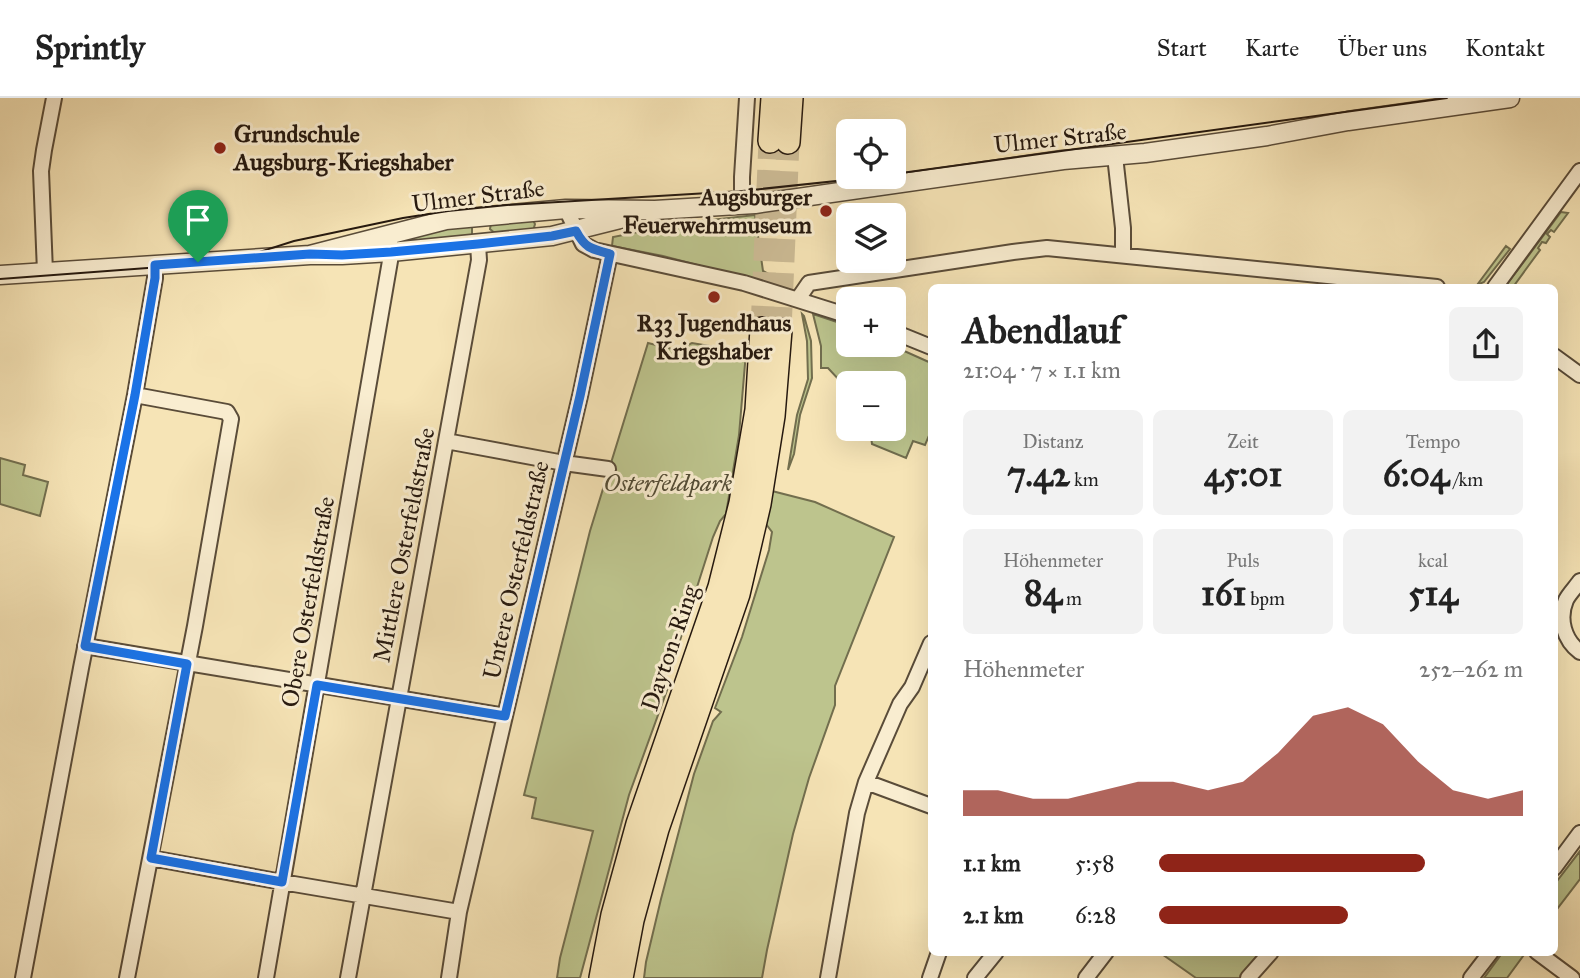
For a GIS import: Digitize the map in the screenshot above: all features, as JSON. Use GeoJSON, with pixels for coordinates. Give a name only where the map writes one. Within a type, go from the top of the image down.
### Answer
{"type":"FeatureCollection","features":[{"type":"Feature","properties":{"kind":"highway"},"geometry":{"type":"LineString","coordinates":[[774,98],[779,142],[790,98]]}},
{"type":"Feature","properties":{"kind":"highway","name":"Dayton-Ring"},"geometry":{"type":"LineString","coordinates":[[601,978],[613,915],[638,824],[720,587],[738,515],[771,329],[773,415],[759,505],[738,594],[657,829],[632,920],[621,978]]}},
{"type":"Feature","properties":{"kind":"street"},"geometry":{"type":"LineString","coordinates":[[45,272],[41,171],[54,98]]}},
{"type":"Feature","properties":{"kind":"street"},"geometry":{"type":"LineString","coordinates":[[742,205],[741,177],[747,98]]}},
{"type":"Feature","properties":{"kind":"street","name":"Ulmer Straße"},"geometry":{"type":"LineString","coordinates":[[0,275],[310,254],[342,255],[390,243],[446,220],[566,209],[655,210],[742,205],[1063,160],[1115,156],[1267,136],[1348,121],[1510,98]]}},
{"type":"Feature","properties":{"kind":"street"},"geometry":{"type":"LineString","coordinates":[[1115,156],[1124,255]]}},
{"type":"Feature","properties":{"kind":"street"},"geometry":{"type":"LineString","coordinates":[[1497,284],[1580,171]]}},
{"type":"Feature","properties":{"kind":"street"},"geometry":{"type":"LineString","coordinates":[[566,209],[583,244],[594,250],[723,278],[836,312]]}},
{"type":"Feature","properties":{"kind":"street","name":"Ulmer Straße"},"geometry":{"type":"LineString","coordinates":[[390,243],[478,244],[552,236],[655,210]]}},
{"type":"Feature","properties":{"kind":"street","name":"Obere Osterfeldstraße"},"geometry":{"type":"LineString","coordinates":[[266,978],[390,243]]}},
{"type":"Feature","properties":{"kind":"street","name":"Mittlere Osterfeldstraße"},"geometry":{"type":"LineString","coordinates":[[348,978],[479,260],[478,244]]}},
{"type":"Feature","properties":{"kind":"street"},"geometry":{"type":"LineString","coordinates":[[798,299],[809,283],[1047,248],[1408,284]]}},
{"type":"Feature","properties":{"kind":"street","name":"Untere Osterfeldstraße"},"geometry":{"type":"LineString","coordinates":[[449,978],[460,912],[593,341],[610,254]]}},
{"type":"Feature","properties":{"kind":"street"},"geometry":{"type":"LineString","coordinates":[[23,978],[135,395],[155,265]]}},
{"type":"Feature","properties":{"kind":"street"},"geometry":{"type":"LineString","coordinates":[[906,337],[928,346]]}},
{"type":"Feature","properties":{"kind":"street"},"geometry":{"type":"LineString","coordinates":[[1558,359],[1580,375]]}},
{"type":"Feature","properties":{"kind":"street"},"geometry":{"type":"LineString","coordinates":[[127,978],[232,419],[227,412],[135,395]]}},
{"type":"Feature","properties":{"kind":"street"},"geometry":{"type":"LineString","coordinates":[[446,440],[608,469]]}},
{"type":"Feature","properties":{"kind":"street"},"geometry":{"type":"LineString","coordinates":[[1580,582],[1567,599],[1562,623],[1566,635],[1580,652]]}},
{"type":"Feature","properties":{"kind":"street"},"geometry":{"type":"LineString","coordinates":[[85,646],[505,716]]}},
{"type":"Feature","properties":{"kind":"street"},"geometry":{"type":"LineString","coordinates":[[828,978],[857,813],[866,782],[902,700],[912,687],[928,650]]}},
{"type":"Feature","properties":{"kind":"street"},"geometry":{"type":"LineString","coordinates":[[866,782],[928,805]]}},
{"type":"Feature","properties":{"kind":"street"},"geometry":{"type":"LineString","coordinates":[[1558,863],[1580,833]]}},
{"type":"Feature","properties":{"kind":"street"},"geometry":{"type":"LineString","coordinates":[[151,858],[460,912]]}},
{"type":"Feature","properties":{"kind":"street"},"geometry":{"type":"LineString","coordinates":[[930,978],[938,956]]}},
{"type":"Feature","properties":{"kind":"street"},"geometry":{"type":"LineString","coordinates":[[975,978],[993,956]]}},
{"type":"Feature","properties":{"kind":"street"},"geometry":{"type":"LineString","coordinates":[[1086,978],[1103,956]]}},
{"type":"Feature","properties":{"kind":"street"},"geometry":{"type":"LineString","coordinates":[[1248,978],[1267,956]]}},
{"type":"Feature","properties":{"kind":"street"},"geometry":{"type":"LineString","coordinates":[[1471,978],[1487,956]]}},
{"type":"Feature","properties":{"kind":"street"},"geometry":{"type":"LineString","coordinates":[[1542,956],[1572,978]]}},
{"type":"Feature","properties":{"kind":"green space"},"geometry":{"type":"Polygon","coordinates":[[[1561,212],[1568,213],[1554,232],[1551,230],[1547,234],[1550,237],[1546,243],[1542,242],[1538,248],[1540,250],[1515,284],[1507,284],[1561,212]]]}},
{"type":"Feature","properties":{"kind":"green space"},"geometry":{"type":"Polygon","coordinates":[[[755,215],[763,271],[774,277],[770,284],[663,256],[612,246],[613,237],[683,223],[755,215]]]}},
{"type":"Feature","properties":{"kind":"green space"},"geometry":{"type":"Polygon","coordinates":[[[533,220],[533,231],[497,235],[490,229],[491,223],[533,220]]]}},
{"type":"Feature","properties":{"kind":"green space"},"geometry":{"type":"Polygon","coordinates":[[[472,226],[472,237],[403,240],[413,231],[472,226]]]}},
{"type":"Feature","properties":{"kind":"green space"},"geometry":{"type":"Polygon","coordinates":[[[1506,246],[1510,249],[1484,282],[1478,284],[1506,246]]]}},
{"type":"Feature","properties":{"kind":"green space"},"geometry":{"type":"Polygon","coordinates":[[[802,314],[811,341],[812,378],[800,415],[794,454],[788,470],[797,415],[808,379],[807,341],[802,314]]]}},
{"type":"Feature","properties":{"kind":"green space"},"geometry":{"type":"Polygon","coordinates":[[[813,314],[836,322],[836,357],[906,357],[906,352],[928,362],[928,438],[925,445],[913,441],[906,458],[872,444],[872,441],[906,441],[906,371],[836,371],[836,377],[828,368],[821,368],[821,346],[813,314]]]}},
{"type":"Feature","properties":{"kind":"green space","name":"Osterfeldpark"},"geometry":{"type":"Polygon","coordinates":[[[648,343],[676,350],[692,343],[746,352],[739,435],[726,514],[713,537],[674,659],[664,675],[670,682],[629,795],[580,978],[557,978],[593,831],[532,818],[536,798],[524,795],[590,531],[648,343]]]}},
{"type":"Feature","properties":{"kind":"green space"},"geometry":{"type":"Polygon","coordinates":[[[0,458],[25,465],[23,475],[48,482],[40,516],[0,504],[0,458]]]}},
{"type":"Feature","properties":{"kind":"green space","name":"Osterfeldpark"},"geometry":{"type":"Polygon","coordinates":[[[772,491],[815,502],[894,537],[835,686],[835,705],[809,778],[793,834],[762,978],[644,978],[661,899],[694,774],[713,721],[721,712],[715,708],[742,637],[769,550],[772,532],[766,524],[772,491]]]}},
{"type":"Feature","properties":{"kind":"green space"},"geometry":{"type":"Polygon","coordinates":[[[1580,851],[1580,879],[1558,908],[1558,880],[1580,851]]]}},
{"type":"Feature","properties":{"kind":"green space"},"geometry":{"type":"Polygon","coordinates":[[[1165,956],[1257,956],[1240,978],[1196,978],[1165,956]]]}},
{"type":"Feature","properties":{"kind":"green space"},"geometry":{"type":"Polygon","coordinates":[[[1500,956],[1523,956],[1507,978],[1484,978],[1500,956]]]}},
{"type":"Feature","properties":{"kind":"tunnel"},"geometry":{"type":"LineString","coordinates":[[762,329],[770,141]]}},
{"type":"Feature","properties":{"kind":"tunnel"},"geometry":{"type":"LineString","coordinates":[[780,330],[788,142]]}},
{"type":"Feature","properties":{"kind":"tram line"},"geometry":{"type":"LineString","coordinates":[[906,172],[1447,98]]}},
{"type":"Feature","properties":{"kind":"tram line"},"geometry":{"type":"LineString","coordinates":[[0,279],[228,262],[294,241],[448,211],[742,191],[836,181]]}},
{"type":"Feature","properties":{"kind":"place","name":"Grundschule Augsburg-Kriegshaber"},"geometry":{"type":"Point","coordinates":[220,148]}},
{"type":"Feature","properties":{"kind":"place","name":"Augsburger Feuerwehrmuseum"},"geometry":{"type":"Point","coordinates":[826,211]}},
{"type":"Feature","properties":{"kind":"place","name":"R33 Jugendhaus Kriegshaber"},"geometry":{"type":"Point","coordinates":[714,297]}},
{"type":"Feature","properties":{"kind":"route"},"geometry":{"type":"LineString","coordinates":[[576,231],[583,244],[610,254],[598,317],[505,716],[317,685],[282,882],[151,858],[187,664],[85,646],[135,395],[155,265],[198,262],[310,254],[391,252],[552,236],[576,231]]}}]}
